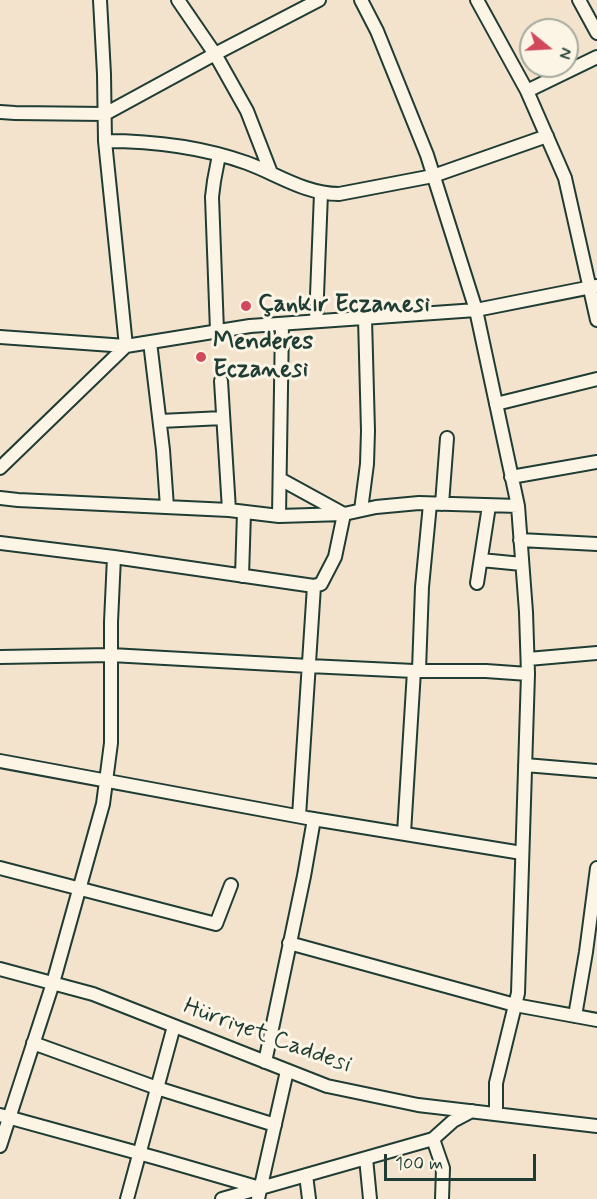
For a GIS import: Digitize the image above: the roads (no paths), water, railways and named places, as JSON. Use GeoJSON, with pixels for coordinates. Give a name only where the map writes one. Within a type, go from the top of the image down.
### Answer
{"type":"FeatureCollection","features":[{"type":"Feature","properties":{"kind":"street"},"geometry":{"type":"LineString","coordinates":[[100,0],[105,141],[126,346]]}},
{"type":"Feature","properties":{"kind":"street"},"geometry":{"type":"LineString","coordinates":[[178,0],[215,54],[247,111],[271,173]]}},
{"type":"Feature","properties":{"kind":"street"},"geometry":{"type":"LineString","coordinates":[[0,112],[105,114],[319,0]]}},
{"type":"Feature","properties":{"kind":"street"},"geometry":{"type":"LineString","coordinates":[[361,0],[377,31],[427,154],[476,310],[518,506],[528,659],[518,993],[496,1083],[496,1114]]}},
{"type":"Feature","properties":{"kind":"street"},"geometry":{"type":"LineString","coordinates":[[477,0],[527,91],[565,178],[593,287],[597,320]]}},
{"type":"Feature","properties":{"kind":"street"},"geometry":{"type":"LineString","coordinates":[[579,0],[597,33]]}},
{"type":"Feature","properties":{"kind":"street"},"geometry":{"type":"LineString","coordinates":[[527,91],[597,57]]}},
{"type":"Feature","properties":{"kind":"street"},"geometry":{"type":"LineString","coordinates":[[105,141],[162,144],[219,155],[246,163],[304,188],[321,193],[339,194],[433,176],[547,136]]}},
{"type":"Feature","properties":{"kind":"street"},"geometry":{"type":"LineString","coordinates":[[217,332],[212,197],[219,155]]}},
{"type":"Feature","properties":{"kind":"street"},"geometry":{"type":"LineString","coordinates":[[316,321],[321,193]]}},
{"type":"Feature","properties":{"kind":"street"},"geometry":{"type":"LineString","coordinates":[[0,338],[126,346],[250,326],[476,310],[593,287]]}},
{"type":"Feature","properties":{"kind":"street"},"geometry":{"type":"LineString","coordinates":[[361,510],[367,464],[368,431],[365,318]]}},
{"type":"Feature","properties":{"kind":"street"},"geometry":{"type":"LineString","coordinates":[[279,516],[282,324]]}},
{"type":"Feature","properties":{"kind":"street"},"geometry":{"type":"LineString","coordinates":[[150,342],[160,421],[167,507]]}},
{"type":"Feature","properties":{"kind":"street"},"geometry":{"type":"LineString","coordinates":[[0,468],[126,346]]}},
{"type":"Feature","properties":{"kind":"street"},"geometry":{"type":"LineString","coordinates":[[496,404],[597,379]]}},
{"type":"Feature","properties":{"kind":"street"},"geometry":{"type":"LineString","coordinates":[[221,381],[229,510]]}},
{"type":"Feature","properties":{"kind":"street"},"geometry":{"type":"LineString","coordinates":[[160,421],[223,418]]}},
{"type":"Feature","properties":{"kind":"street"},"geometry":{"type":"LineString","coordinates":[[404,833],[422,587],[447,438]]}},
{"type":"Feature","properties":{"kind":"street"},"geometry":{"type":"LineString","coordinates":[[511,477],[597,462]]}},
{"type":"Feature","properties":{"kind":"street"},"geometry":{"type":"LineString","coordinates":[[280,479],[344,514]]}},
{"type":"Feature","properties":{"kind":"street"},"geometry":{"type":"LineString","coordinates":[[0,498],[229,510],[279,516],[344,514],[376,507],[419,503],[518,506]]}},
{"type":"Feature","properties":{"kind":"street"},"geometry":{"type":"LineString","coordinates":[[477,583],[489,506]]}},
{"type":"Feature","properties":{"kind":"street"},"geometry":{"type":"LineString","coordinates":[[242,576],[244,512]]}},
{"type":"Feature","properties":{"kind":"street"},"geometry":{"type":"LineString","coordinates":[[0,543],[314,586],[321,584],[335,557],[344,514]]}},
{"type":"Feature","properties":{"kind":"street"},"geometry":{"type":"LineString","coordinates":[[520,540],[597,544]]}},
{"type":"Feature","properties":{"kind":"street"},"geometry":{"type":"LineString","coordinates":[[0,1146],[4,1116],[33,1043],[53,983],[103,804],[111,743],[114,557]]}},
{"type":"Feature","properties":{"kind":"street"},"geometry":{"type":"LineString","coordinates":[[481,560],[522,564]]}},
{"type":"Feature","properties":{"kind":"street"},"geometry":{"type":"LineString","coordinates":[[299,816],[314,586]]}},
{"type":"Feature","properties":{"kind":"street"},"geometry":{"type":"LineString","coordinates":[[528,659],[597,654]]}},
{"type":"Feature","properties":{"kind":"street"},"geometry":{"type":"LineString","coordinates":[[0,657],[111,655],[309,666],[528,674]]}},
{"type":"Feature","properties":{"kind":"street"},"geometry":{"type":"LineString","coordinates":[[0,761],[314,819],[522,853]]}},
{"type":"Feature","properties":{"kind":"street"},"geometry":{"type":"LineString","coordinates":[[525,765],[597,771]]}},
{"type":"Feature","properties":{"kind":"street"},"geometry":{"type":"LineString","coordinates":[[265,1062],[314,819]]}},
{"type":"Feature","properties":{"kind":"street"},"geometry":{"type":"LineString","coordinates":[[0,868],[216,924],[231,885]]}},
{"type":"Feature","properties":{"kind":"street"},"geometry":{"type":"LineString","coordinates":[[575,1016],[597,868]]}},
{"type":"Feature","properties":{"kind":"street"},"geometry":{"type":"LineString","coordinates":[[289,943],[515,1005],[597,1020]]}},
{"type":"Feature","properties":{"kind":"street","name":"Hürriyet Caddesi"},"geometry":{"type":"LineString","coordinates":[[0,969],[93,994],[327,1086],[418,1105],[597,1126]]}},
{"type":"Feature","properties":{"kind":"street"},"geometry":{"type":"LineString","coordinates":[[127,1199],[174,1026]]}},
{"type":"Feature","properties":{"kind":"street"},"geometry":{"type":"LineString","coordinates":[[33,1043],[157,1088],[275,1125]]}},
{"type":"Feature","properties":{"kind":"street"},"geometry":{"type":"LineString","coordinates":[[259,1194],[287,1071]]}},
{"type":"Feature","properties":{"kind":"street"},"geometry":{"type":"LineString","coordinates":[[222,1199],[259,1194],[306,1175],[433,1139],[453,1121],[472,1111]]}},
{"type":"Feature","properties":{"kind":"street"},"geometry":{"type":"LineString","coordinates":[[4,1116],[139,1153],[259,1194]]}},
{"type":"Feature","properties":{"kind":"street"},"geometry":{"type":"LineString","coordinates":[[433,1139],[443,1168],[442,1199]]}},
{"type":"Feature","properties":{"kind":"street"},"geometry":{"type":"LineString","coordinates":[[366,1158],[370,1199]]}},
{"type":"Feature","properties":{"kind":"street"},"geometry":{"type":"LineString","coordinates":[[306,1175],[309,1199]]}},
{"type":"Feature","properties":{"kind":"place","name":"Çankır Eczanesi"},"geometry":{"type":"Point","coordinates":[246,306]}},
{"type":"Feature","properties":{"kind":"place","name":"Menderes Eczanesi"},"geometry":{"type":"Point","coordinates":[201,357]}}]}
